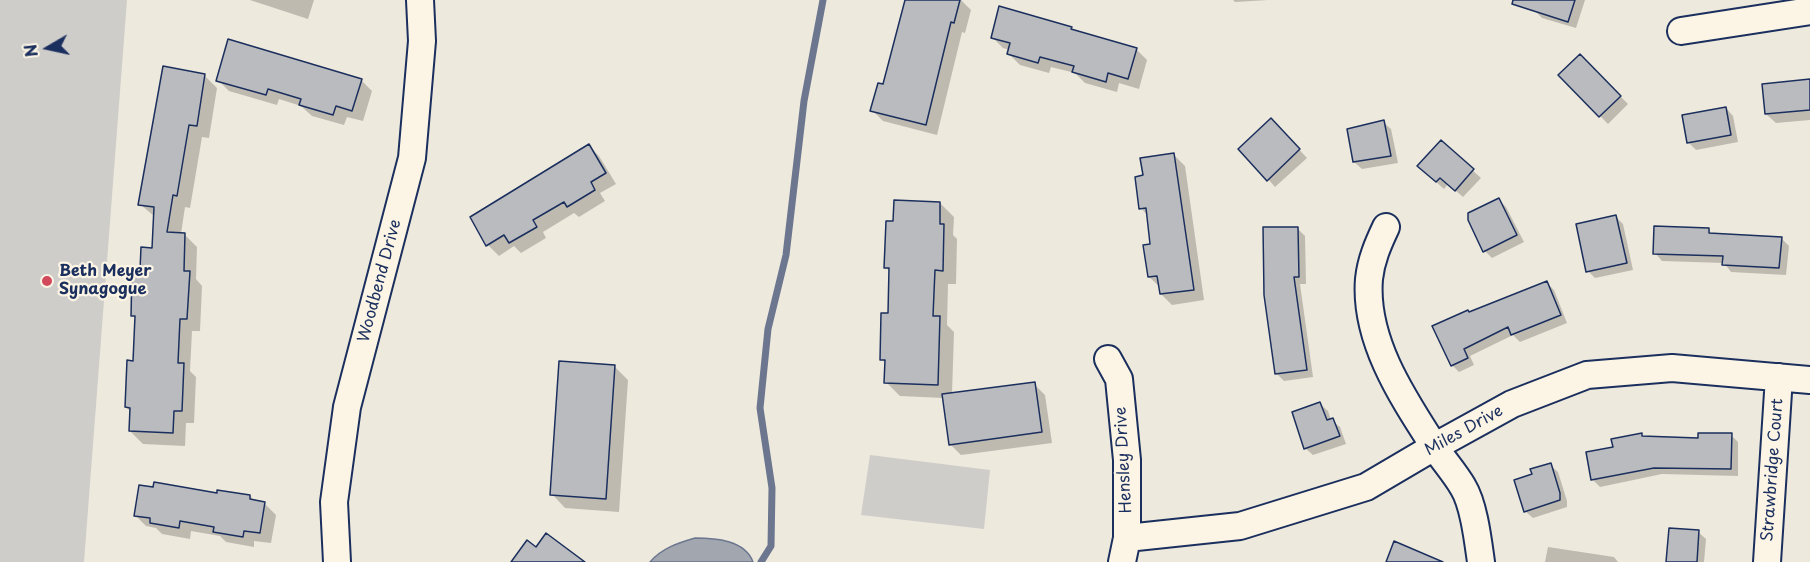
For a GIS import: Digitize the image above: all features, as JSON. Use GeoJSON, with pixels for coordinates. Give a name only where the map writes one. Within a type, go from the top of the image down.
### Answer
{"type":"FeatureCollection","features":[{"type":"Feature","properties":{"kind":"street","name":"Woodbend Drive"},"geometry":{"type":"LineString","coordinates":[[337,562],[334,502],[348,407],[412,158],[422,41],[420,0]]}},
{"type":"Feature","properties":{"kind":"street"},"geometry":{"type":"LineString","coordinates":[[1681,31],[1810,11]]}},
{"type":"Feature","properties":{"kind":"street"},"geometry":{"type":"LineString","coordinates":[[1386,227],[1375,249],[1369,280],[1371,311],[1378,342],[1393,378],[1434,447],[1464,489],[1477,533],[1481,562]]}},
{"type":"Feature","properties":{"kind":"street","name":"Hensley Drive"},"geometry":{"type":"LineString","coordinates":[[1108,359],[1119,379],[1124,414],[1127,460],[1125,550]]}},
{"type":"Feature","properties":{"kind":"street","name":"Miles Drive"},"geometry":{"type":"LineString","coordinates":[[1125,550],[1240,526],[1366,487],[1512,404],[1587,375],[1672,368],[1810,380]]}},
{"type":"Feature","properties":{"kind":"street","name":"Strawbridge Court"},"geometry":{"type":"LineString","coordinates":[[1767,562],[1779,377]]}},
{"type":"Feature","properties":{"kind":"shaded area","name":"Beth Meyer Synagogue"},"geometry":{"type":"Polygon","coordinates":[[[0,0],[127,0],[84,562],[0,562],[0,0]]]}},
{"type":"Feature","properties":{"kind":"shaded area"},"geometry":{"type":"Polygon","coordinates":[[[870,455],[990,470],[984,529],[861,515],[870,455]]]}},
{"type":"Feature","properties":{"kind":"shaded area"},"geometry":{"type":"Polygon","coordinates":[[[695,538],[720,540],[736,545],[749,555],[753,562],[650,562],[676,544],[695,538]]]}},
{"type":"Feature","properties":{"kind":"building"},"geometry":{"type":"Polygon","coordinates":[[[905,0],[960,0],[954,23],[951,22],[926,125],[870,111],[878,83],[883,84],[905,0]]]}},
{"type":"Feature","properties":{"kind":"building"},"geometry":{"type":"Polygon","coordinates":[[[1513,0],[1575,0],[1568,22],[1512,4],[1513,0]]]}},
{"type":"Feature","properties":{"kind":"building"},"geometry":{"type":"Polygon","coordinates":[[[999,6],[1137,48],[1128,79],[1108,73],[1106,82],[1072,72],[1074,66],[1040,57],[1038,63],[1007,54],[1010,43],[991,38],[999,6]]]}},
{"type":"Feature","properties":{"kind":"building"},"geometry":{"type":"Polygon","coordinates":[[[228,39],[362,79],[352,111],[336,106],[333,115],[299,105],[301,99],[268,89],[266,95],[216,81],[228,39]]]}},
{"type":"Feature","properties":{"kind":"building"},"geometry":{"type":"Polygon","coordinates":[[[1580,54],[1621,96],[1599,117],[1558,75],[1580,54]]]}},
{"type":"Feature","properties":{"kind":"building"},"geometry":{"type":"Polygon","coordinates":[[[163,66],[205,74],[197,126],[189,125],[177,196],[173,195],[167,232],[185,233],[184,271],[190,271],[187,319],[180,319],[178,363],[184,363],[182,411],[174,411],[173,433],[129,431],[130,408],[125,407],[127,360],[133,361],[135,316],[131,316],[132,270],[140,270],[141,247],[152,248],[154,207],[138,205],[163,66]]]}},
{"type":"Feature","properties":{"kind":"building"},"geometry":{"type":"Polygon","coordinates":[[[1810,79],[1810,110],[1765,114],[1762,84],[1810,79]]]}},
{"type":"Feature","properties":{"kind":"building"},"geometry":{"type":"Polygon","coordinates":[[[1726,107],[1731,135],[1687,143],[1682,115],[1726,107]]]}},
{"type":"Feature","properties":{"kind":"building"},"geometry":{"type":"Polygon","coordinates":[[[1271,118],[1300,149],[1267,181],[1238,149],[1271,118]]]}},
{"type":"Feature","properties":{"kind":"building"},"geometry":{"type":"Polygon","coordinates":[[[1384,120],[1391,156],[1353,162],[1347,129],[1384,120]]]}},
{"type":"Feature","properties":{"kind":"building"},"geometry":{"type":"Polygon","coordinates":[[[1441,140],[1474,169],[1455,191],[1440,178],[1436,182],[1417,166],[1441,140]]]}},
{"type":"Feature","properties":{"kind":"building"},"geometry":{"type":"Polygon","coordinates":[[[589,144],[606,173],[591,182],[595,190],[567,207],[564,202],[533,220],[537,227],[509,243],[504,235],[486,246],[470,217],[589,144]]]}},
{"type":"Feature","properties":{"kind":"building"},"geometry":{"type":"Polygon","coordinates":[[[1174,153],[1194,290],[1160,294],[1157,276],[1148,277],[1143,245],[1150,244],[1146,208],[1139,209],[1135,177],[1143,175],[1140,158],[1174,153]]]}},
{"type":"Feature","properties":{"kind":"building"},"geometry":{"type":"Polygon","coordinates":[[[1499,198],[1517,235],[1483,252],[1468,220],[1468,213],[1499,198]]]}},
{"type":"Feature","properties":{"kind":"building"},"geometry":{"type":"Polygon","coordinates":[[[894,200],[940,202],[940,224],[944,224],[943,271],[935,270],[933,316],[940,316],[938,385],[884,383],[885,360],[880,360],[881,313],[888,313],[889,268],[884,268],[886,221],[893,221],[894,200]]]}},
{"type":"Feature","properties":{"kind":"building"},"geometry":{"type":"Polygon","coordinates":[[[1616,215],[1627,263],[1586,272],[1576,224],[1616,215]]]}},
{"type":"Feature","properties":{"kind":"building"},"geometry":{"type":"Polygon","coordinates":[[[1654,226],[1709,228],[1709,233],[1782,237],[1779,268],[1722,265],[1723,256],[1653,254],[1654,226]]]}},
{"type":"Feature","properties":{"kind":"building"},"geometry":{"type":"Polygon","coordinates":[[[1263,227],[1298,227],[1299,277],[1294,277],[1307,370],[1275,374],[1264,295],[1263,227]]]}},
{"type":"Feature","properties":{"kind":"building"},"geometry":{"type":"Polygon","coordinates":[[[1547,281],[1561,315],[1511,335],[1508,327],[1464,349],[1468,358],[1451,366],[1432,326],[1547,281]]]}},
{"type":"Feature","properties":{"kind":"building"},"geometry":{"type":"Polygon","coordinates":[[[559,361],[615,365],[606,499],[550,495],[559,361]]]}},
{"type":"Feature","properties":{"kind":"building"},"geometry":{"type":"Polygon","coordinates":[[[1035,382],[1042,432],[949,445],[942,394],[1035,382]]]}},
{"type":"Feature","properties":{"kind":"building"},"geometry":{"type":"Polygon","coordinates":[[[1320,402],[1327,420],[1333,418],[1340,436],[1304,449],[1292,412],[1320,402]]]}},
{"type":"Feature","properties":{"kind":"building"},"geometry":{"type":"Polygon","coordinates":[[[1642,433],[1642,436],[1698,438],[1698,433],[1732,433],[1731,469],[1654,468],[1591,480],[1586,452],[1613,447],[1611,439],[1642,433]]]}},
{"type":"Feature","properties":{"kind":"building"},"geometry":{"type":"Polygon","coordinates":[[[1551,463],[1560,500],[1524,512],[1514,480],[1532,474],[1530,469],[1551,463]]]}},
{"type":"Feature","properties":{"kind":"building"},"geometry":{"type":"Polygon","coordinates":[[[154,482],[217,493],[217,490],[250,495],[250,499],[265,502],[260,533],[244,531],[243,537],[213,532],[214,527],[180,521],[179,528],[150,523],[150,518],[134,516],[139,485],[153,487],[154,482]]]}},
{"type":"Feature","properties":{"kind":"building"},"geometry":{"type":"Polygon","coordinates":[[[1669,528],[1699,530],[1697,562],[1666,562],[1669,528]]]}},
{"type":"Feature","properties":{"kind":"building"},"geometry":{"type":"Polygon","coordinates":[[[546,533],[585,562],[511,562],[527,540],[536,547],[546,533]]]}},
{"type":"Feature","properties":{"kind":"building"},"geometry":{"type":"Polygon","coordinates":[[[1394,541],[1443,562],[1386,562],[1394,541]]]}},
{"type":"Feature","properties":{"kind":"waterway"},"geometry":{"type":"LineString","coordinates":[[761,562],[771,546],[772,488],[760,408],[768,329],[786,255],[804,101],[823,0]]}},
{"type":"Feature","properties":{"kind":"place","name":"Beth Meyer Synagogue"},"geometry":{"type":"Point","coordinates":[47,281]}}]}
